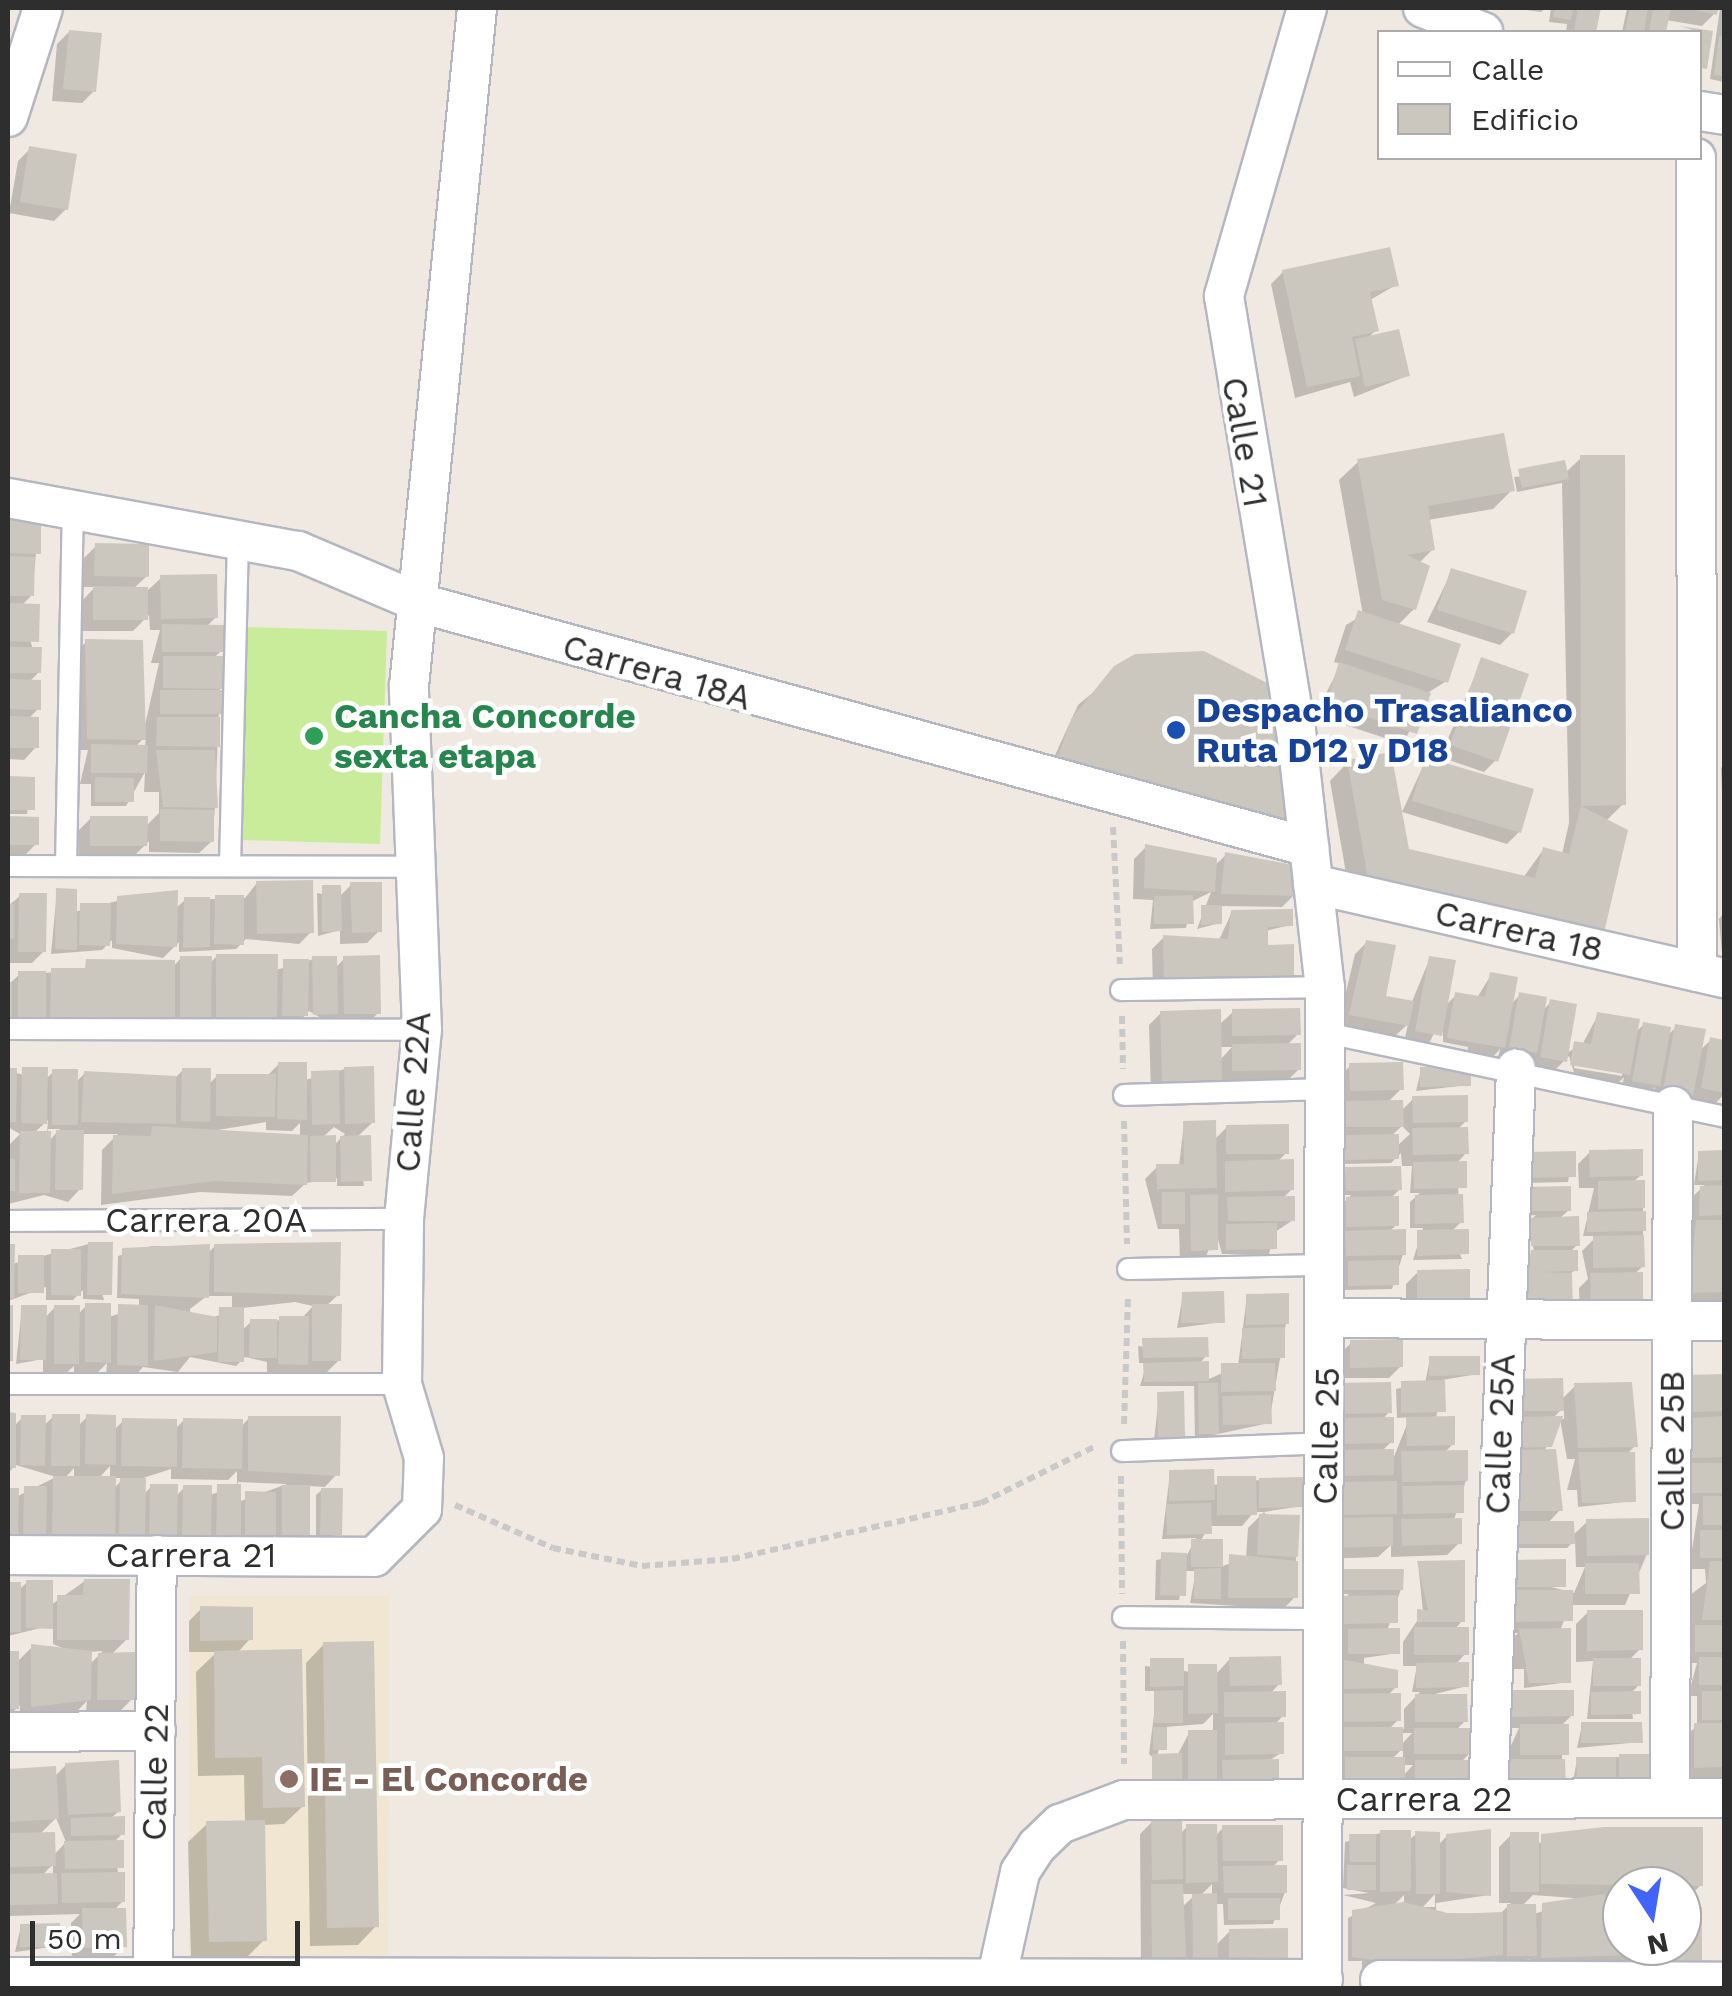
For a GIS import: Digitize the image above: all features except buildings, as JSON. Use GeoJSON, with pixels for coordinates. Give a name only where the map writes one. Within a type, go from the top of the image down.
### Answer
{"type":"FeatureCollection","features":[{"type":"Feature","properties":{"kind":"street"},"geometry":{"type":"LineString","coordinates":[[8,118],[43,8]]}},
{"type":"Feature","properties":{"kind":"street","name":"Calle 22A"},"geometry":{"type":"LineString","coordinates":[[422,1509],[424,1458],[402,1384],[404,1218],[422,1030],[409,686],[423,604],[477,8]]}},
{"type":"Feature","properties":{"kind":"street","name":"Calle 21"},"geometry":{"type":"LineString","coordinates":[[1307,8],[1224,296],[1311,866]]}},
{"type":"Feature","properties":{"kind":"street"},"geometry":{"type":"LineString","coordinates":[[1423,8],[1477,30]]}},
{"type":"Feature","properties":{"kind":"street"},"geometry":{"type":"LineString","coordinates":[[1696,160],[1711,975]]}},
{"type":"Feature","properties":{"kind":"street","name":"Carrera 18A"},"geometry":{"type":"LineString","coordinates":[[8,498],[298,551],[423,604],[1311,866]]}},
{"type":"Feature","properties":{"kind":"street","name":"Carrera 18"},"geometry":{"type":"LineString","coordinates":[[1311,866],[1711,975]]}},
{"type":"Feature","properties":{"kind":"street","name":"Calle 25"},"geometry":{"type":"LineString","coordinates":[[1311,866],[1325,987],[1326,1033],[1328,1318],[1322,1984]]}},
{"type":"Feature","properties":{"kind":"street","name":"Calle 25A"},"geometry":{"type":"LineString","coordinates":[[1488,1799],[1516,1069]]}},
{"type":"Feature","properties":{"kind":"street","name":"Calle 25B"},"geometry":{"type":"LineString","coordinates":[[1670,1797],[1673,1106]]}},
{"type":"Feature","properties":{"kind":"street"},"geometry":{"type":"LineString","coordinates":[[1328,1318],[1724,1321]]}},
{"type":"Feature","properties":{"kind":"street","name":"Carrera 21"},"geometry":{"type":"LineString","coordinates":[[8,1555],[374,1557],[422,1509]]}},
{"type":"Feature","properties":{"kind":"street","name":"Calle 22"},"geometry":{"type":"LineString","coordinates":[[153,1981],[157,1555]]}},
{"type":"Feature","properties":{"kind":"street"},"geometry":{"type":"LineString","coordinates":[[8,1732],[156,1731]]}},
{"type":"Feature","properties":{"kind":"street","name":"Carrera 22"},"geometry":{"type":"LineString","coordinates":[[978,1980],[1020,1872],[1038,1846],[1060,1824],[1124,1800],[1724,1798]]}},
{"type":"Feature","properties":{"kind":"street"},"geometry":{"type":"LineString","coordinates":[[8,1977],[153,1981],[978,1980],[1322,1984]]}},
{"type":"Feature","properties":{"kind":"street"},"geometry":{"type":"LineString","coordinates":[[1380,1980],[1724,1982]]}},
{"type":"Feature","properties":{"kind":"lane"},"geometry":{"type":"LineString","coordinates":[[66,866],[72,511]]}},
{"type":"Feature","properties":{"kind":"lane"},"geometry":{"type":"LineString","coordinates":[[230,866],[238,542]]}},
{"type":"Feature","properties":{"kind":"lane"},"geometry":{"type":"LineString","coordinates":[[8,866],[414,867]]}},
{"type":"Feature","properties":{"kind":"lane"},"geometry":{"type":"LineString","coordinates":[[1121,990],[1325,987]]}},
{"type":"Feature","properties":{"kind":"lane"},"geometry":{"type":"LineString","coordinates":[[8,1029],[422,1030]]}},
{"type":"Feature","properties":{"kind":"lane"},"geometry":{"type":"LineString","coordinates":[[1326,1033],[1516,1069],[1724,1117]]}},
{"type":"Feature","properties":{"kind":"lane"},"geometry":{"type":"LineString","coordinates":[[1124,1095],[1325,1089]]}},
{"type":"Feature","properties":{"kind":"lane","name":"Carrera 20A"},"geometry":{"type":"LineString","coordinates":[[8,1221],[404,1218]]}},
{"type":"Feature","properties":{"kind":"lane"},"geometry":{"type":"LineString","coordinates":[[1128,1269],[1327,1265]]}},
{"type":"Feature","properties":{"kind":"lane"},"geometry":{"type":"LineString","coordinates":[[8,1384],[402,1384]]}},
{"type":"Feature","properties":{"kind":"lane"},"geometry":{"type":"LineString","coordinates":[[1123,1441],[1327,1443]]}},
{"type":"Feature","properties":{"kind":"lane"},"geometry":{"type":"LineString","coordinates":[[1123,1617],[1323,1619]]}},
{"type":"Feature","properties":{"kind":"path"},"geometry":{"type":"LineString","coordinates":[[422,1509],[472,1508],[554,1548],[642,1566],[732,1559],[982,1502],[1123,1441]]}},
{"type":"Feature","properties":{"kind":"shaded area","name":"IE - El Concorde"},"geometry":{"type":"Polygon","coordinates":[[[190,1596],[389,1596],[388,1962],[189,1962],[190,1596]]]}},
{"type":"Feature","properties":{"kind":"green space","name":"Cancha Concorde sexta etapa"},"geometry":{"type":"Polygon","coordinates":[[[248,627],[387,631],[380,844],[241,840],[248,627]]]}},
{"type":"Feature","properties":{"kind":"place","name":"Despacho Trasalianco Ruta D12 y D18"},"geometry":{"type":"Point","coordinates":[1176,730]}},
{"type":"Feature","properties":{"kind":"place","name":"Cancha Concorde sexta etapa"},"geometry":{"type":"Point","coordinates":[314,736]}},
{"type":"Feature","properties":{"kind":"place","name":"IE - El Concorde"},"geometry":{"type":"Point","coordinates":[289,1779]}}]}
